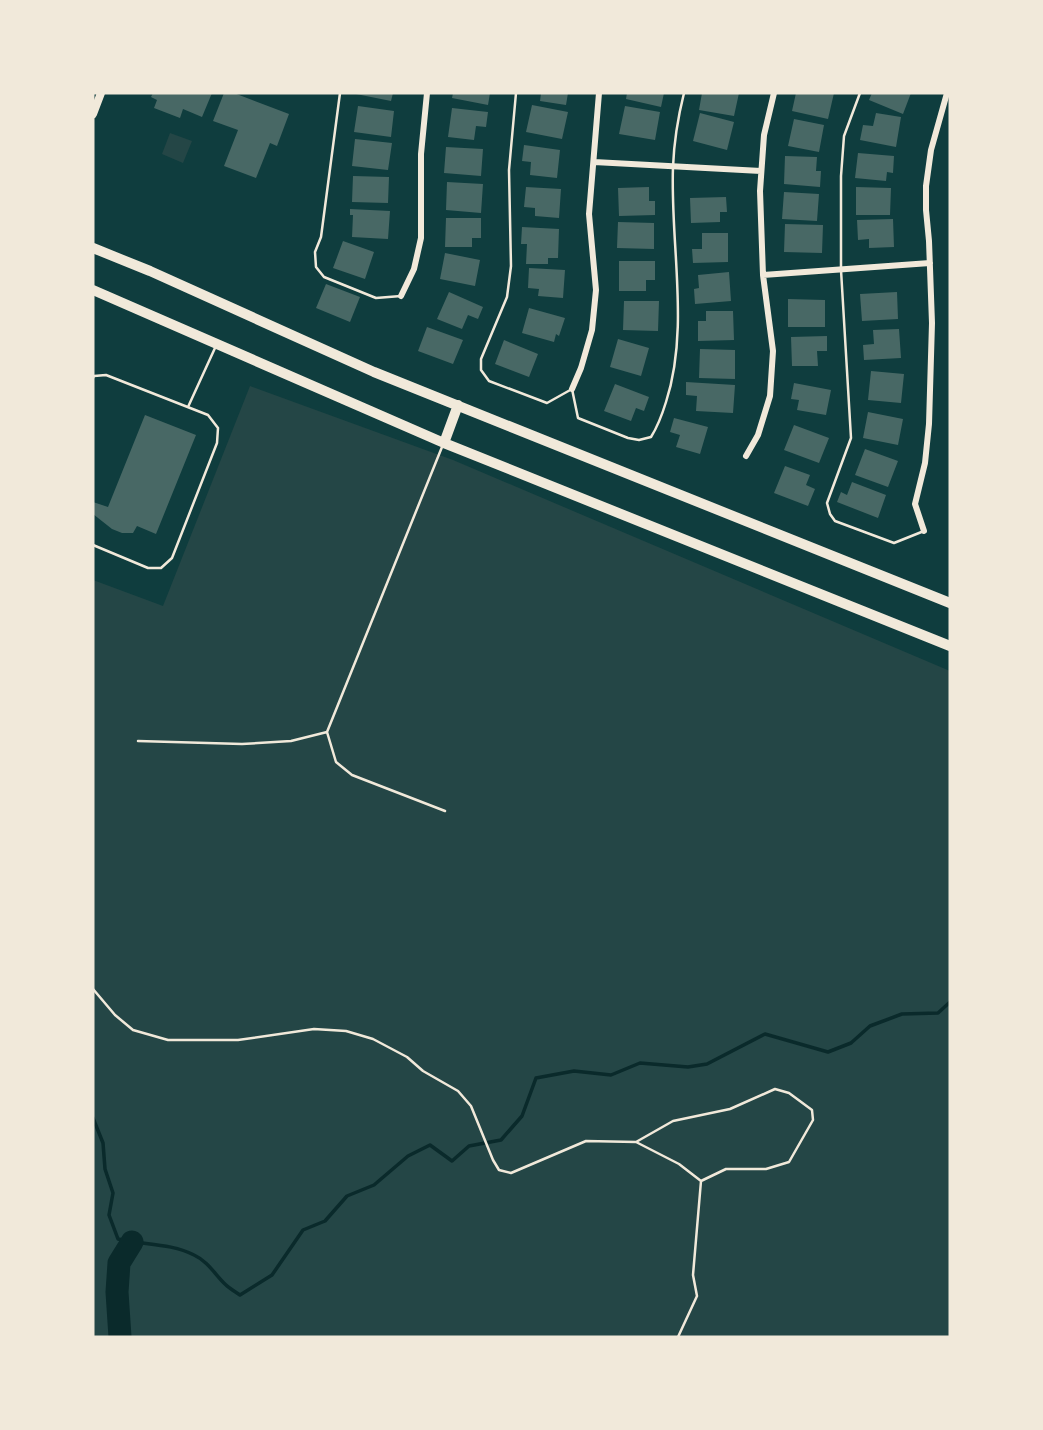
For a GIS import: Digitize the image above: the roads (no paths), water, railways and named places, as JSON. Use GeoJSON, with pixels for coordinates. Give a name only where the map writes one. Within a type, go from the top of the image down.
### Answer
{"type":"FeatureCollection","features":[{"type":"Feature","properties":{"kind":"main road"},"geometry":{"type":"LineString","coordinates":[[93,248],[374,372],[950,603]]}},
{"type":"Feature","properties":{"kind":"main road"},"geometry":{"type":"LineString","coordinates":[[93,290],[444,443],[950,646]]}},
{"type":"Feature","properties":{"kind":"main road"},"geometry":{"type":"LineString","coordinates":[[444,443],[458,405]]}},
{"type":"Feature","properties":{"kind":"street"},"geometry":{"type":"LineString","coordinates":[[93,114],[101,93]]}},
{"type":"Feature","properties":{"kind":"street"},"geometry":{"type":"LineString","coordinates":[[401,296],[414,269],[421,238],[421,154],[427,93]]}},
{"type":"Feature","properties":{"kind":"street"},"geometry":{"type":"LineString","coordinates":[[572,389],[592,331],[596,289],[589,214],[599,93]]}},
{"type":"Feature","properties":{"kind":"street"},"geometry":{"type":"LineString","coordinates":[[746,456],[758,435],[770,396],[773,351],[763,275],[760,191],[764,135],[774,93]]}},
{"type":"Feature","properties":{"kind":"street"},"geometry":{"type":"LineString","coordinates":[[924,531],[915,504],[925,464],[929,424],[932,323],[926,186],[947,93]]}},
{"type":"Feature","properties":{"kind":"street"},"geometry":{"type":"LineString","coordinates":[[594,162],[761,171]]}},
{"type":"Feature","properties":{"kind":"street"},"geometry":{"type":"LineString","coordinates":[[763,275],[930,263]]}},
{"type":"Feature","properties":{"kind":"lane"},"geometry":{"type":"LineString","coordinates":[[340,93],[321,237],[315,252],[316,267],[324,277],[376,298],[401,296]]}},
{"type":"Feature","properties":{"kind":"lane"},"geometry":{"type":"LineString","coordinates":[[516,93],[509,170],[511,266],[507,297],[481,359],[481,370],[489,381],[547,403],[572,389],[579,418],[639,440],[651,437],[658,426],[673,381],[678,343],[673,166],[684,93]]}},
{"type":"Feature","properties":{"kind":"lane"},"geometry":{"type":"LineString","coordinates":[[860,93],[844,136],[841,176],[841,270],[851,438],[827,503],[835,521],[894,543],[924,531]]}},
{"type":"Feature","properties":{"kind":"lane"},"geometry":{"type":"LineString","coordinates":[[188,407],[216,345]]}},
{"type":"Feature","properties":{"kind":"lane"},"geometry":{"type":"LineString","coordinates":[[93,378],[106,375],[188,407],[208,415],[218,428],[217,443],[172,558],[160,568],[148,568],[93,545]]}},
{"type":"Feature","properties":{"kind":"lane"},"geometry":{"type":"LineString","coordinates":[[444,443],[327,733],[336,762],[352,775],[445,811]]}},
{"type":"Feature","properties":{"kind":"lane"},"geometry":{"type":"LineString","coordinates":[[138,741],[242,744],[291,741],[327,733]]}},
{"type":"Feature","properties":{"kind":"waterway"},"geometry":{"type":"LineString","coordinates":[[93,1118],[103,1143],[105,1169],[113,1193],[109,1215],[118,1239],[166,1246],[194,1255],[240,1295],[272,1275],[303,1230],[325,1221],[347,1196],[374,1185],[408,1156],[430,1145],[452,1161],[469,1146],[501,1140],[522,1116],[536,1078],[574,1071],[611,1075],[640,1063],[688,1067],[707,1064],[765,1034],[828,1052],[851,1043],[870,1026],[902,1014],[938,1013],[950,1002]]}},
{"type":"Feature","properties":{"kind":"waterway"},"geometry":{"type":"LineString","coordinates":[[120,1337],[117,1292],[119,1263],[132,1242]]}}]}
